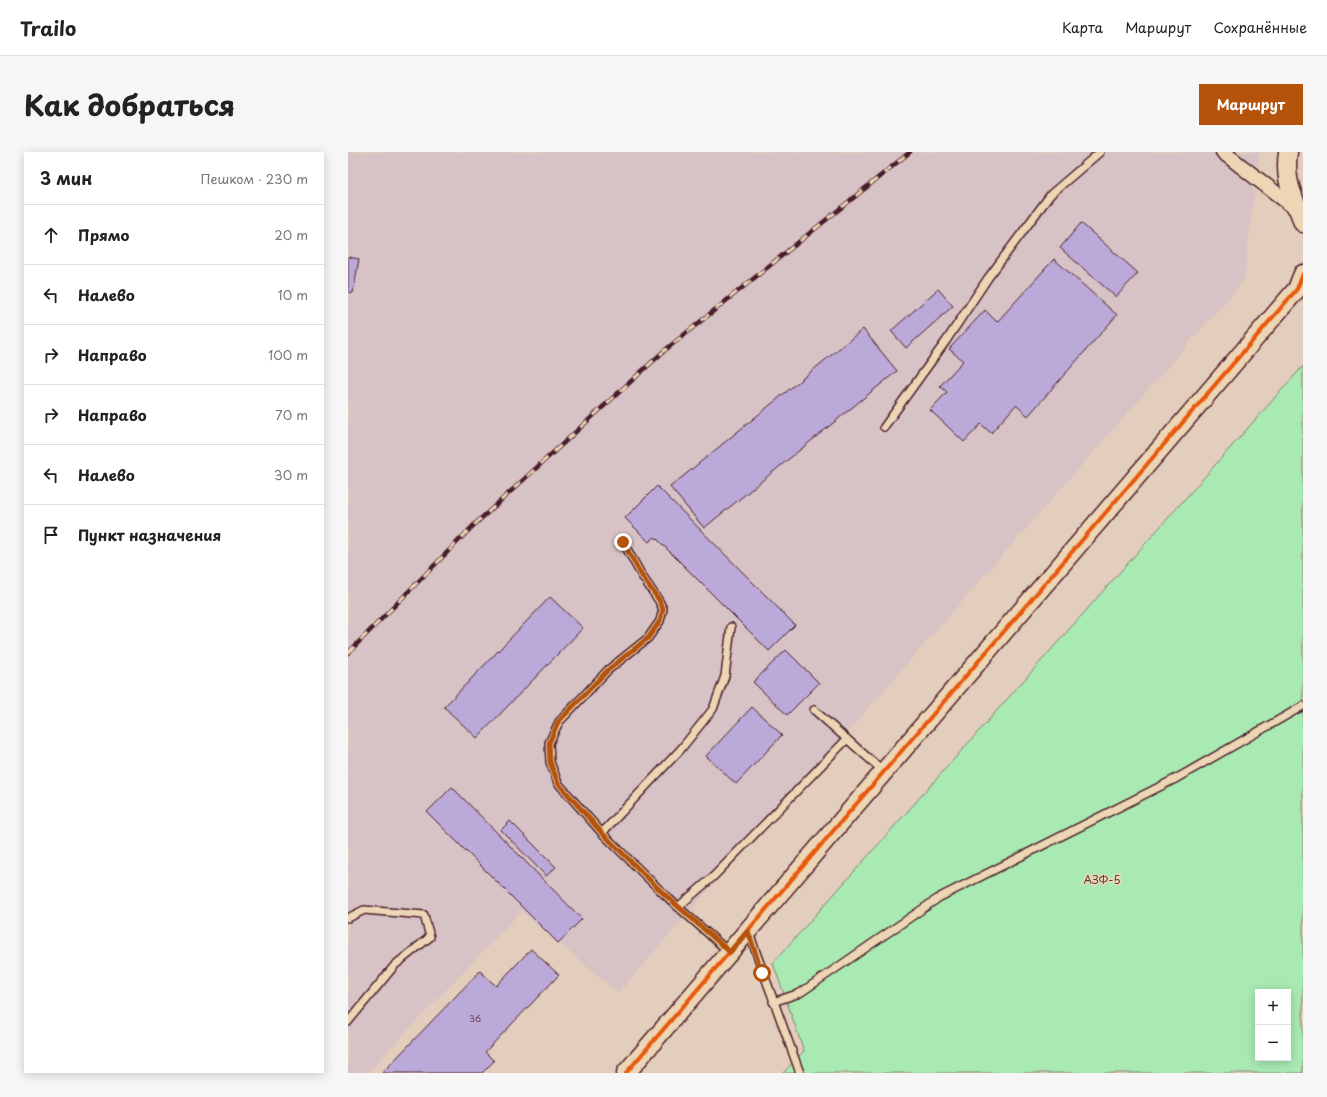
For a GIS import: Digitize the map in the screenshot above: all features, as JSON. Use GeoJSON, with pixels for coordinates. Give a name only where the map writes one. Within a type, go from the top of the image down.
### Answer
{"type":"FeatureCollection","features":[{"type":"Feature","properties":{"kind":"street"},"geometry":{"type":"LineString","coordinates":[[1223,152],[1302,216]]}},
{"type":"Feature","properties":{"kind":"street"},"geometry":{"type":"LineString","coordinates":[[1288,152],[1287,174],[1292,194],[1302,216]]}},
{"type":"Feature","properties":{"kind":"street"},"geometry":{"type":"LineString","coordinates":[[626,1073],[1301,283]]}},
{"type":"Feature","properties":{"kind":"lane"},"geometry":{"type":"LineString","coordinates":[[884,427],[946,341],[988,278],[1051,194],[1100,152]]}},
{"type":"Feature","properties":{"kind":"lane"},"geometry":{"type":"LineString","coordinates":[[623,542],[642,576],[659,600],[663,609],[660,621],[648,638],[608,670],[558,722],[549,743],[550,762],[558,783],[602,833],[678,907],[730,952]]}},
{"type":"Feature","properties":{"kind":"lane"},"geometry":{"type":"LineString","coordinates":[[602,833],[681,749],[713,709],[725,676],[731,628]]}},
{"type":"Feature","properties":{"kind":"lane"},"geometry":{"type":"LineString","coordinates":[[773,1002],[800,994],[940,897],[1177,778],[1303,706]]}},
{"type":"Feature","properties":{"kind":"lane"},"geometry":{"type":"LineString","coordinates":[[814,710],[884,771]]}},
{"type":"Feature","properties":{"kind":"lane"},"geometry":{"type":"LineString","coordinates":[[678,907],[713,877],[847,739]]}},
{"type":"Feature","properties":{"kind":"lane"},"geometry":{"type":"LineString","coordinates":[[348,918],[364,910],[424,915],[430,937],[395,965],[348,1022]]}},
{"type":"Feature","properties":{"kind":"lane"},"geometry":{"type":"LineString","coordinates":[[748,931],[800,1073]]}},
{"type":"Feature","properties":{"kind":"shaded area"},"geometry":{"type":"Polygon","coordinates":[[[348,152],[1259,152],[1244,280],[618,993],[521,911],[367,1073],[348,1073],[348,152]]]}},
{"type":"Feature","properties":{"kind":"green space","name":"АЗФ-5"},"geometry":{"type":"Polygon","coordinates":[[[1303,366],[1303,1073],[783,1073],[804,1051],[773,963],[1303,366]]]}},
{"type":"Feature","properties":{"kind":"building"},"geometry":{"type":"Polygon","coordinates":[[[1081,223],[1138,273],[1116,297],[1060,248],[1081,223]]]}},
{"type":"Feature","properties":{"kind":"building"},"geometry":{"type":"Polygon","coordinates":[[[348,257],[359,259],[353,293],[348,292],[348,257]]]}},
{"type":"Feature","properties":{"kind":"building"},"geometry":{"type":"Polygon","coordinates":[[[1054,259],[1117,315],[1028,416],[1016,405],[991,433],[981,424],[964,442],[930,410],[947,392],[940,386],[963,361],[949,349],[985,310],[997,322],[1054,259]]]}},
{"type":"Feature","properties":{"kind":"building"},"geometry":{"type":"Polygon","coordinates":[[[938,289],[953,306],[906,348],[891,331],[938,289]]]}},
{"type":"Feature","properties":{"kind":"building"},"geometry":{"type":"Polygon","coordinates":[[[863,329],[897,371],[704,528],[670,487],[863,329]]]}},
{"type":"Feature","properties":{"kind":"building"},"geometry":{"type":"Polygon","coordinates":[[[657,486],[795,625],[769,651],[655,537],[649,542],[625,518],[657,486]]]}},
{"type":"Feature","properties":{"kind":"building"},"geometry":{"type":"Polygon","coordinates":[[[550,597],[583,628],[477,738],[444,707],[550,597]]]}},
{"type":"Feature","properties":{"kind":"building"},"geometry":{"type":"Polygon","coordinates":[[[786,650],[819,683],[787,715],[753,682],[786,650]]]}},
{"type":"Feature","properties":{"kind":"building"},"geometry":{"type":"Polygon","coordinates":[[[752,707],[782,735],[736,784],[706,756],[752,707]]]}},
{"type":"Feature","properties":{"kind":"building"},"geometry":{"type":"Polygon","coordinates":[[[452,787],[582,919],[558,943],[427,812],[452,787]]]}},
{"type":"Feature","properties":{"kind":"building"},"geometry":{"type":"Polygon","coordinates":[[[510,821],[556,867],[546,876],[501,830],[510,821]]]}},
{"type":"Feature","properties":{"kind":"building"},"geometry":{"type":"Polygon","coordinates":[[[531,949],[559,975],[485,1052],[494,1061],[482,1073],[382,1073],[480,971],[496,986],[531,949]]]}},
{"type":"Feature","properties":{"kind":"railway"},"geometry":{"type":"LineString","coordinates":[[348,653],[474,525],[664,351],[910,152]]}},
{"type":"Feature","properties":{"kind":"cycle path"},"geometry":{"type":"LineString","coordinates":[[626,1073],[1297,289],[1303,274]]}},
{"type":"Feature","properties":{"kind":"route"},"geometry":{"type":"LineString","coordinates":[[623,542],[642,576],[659,600],[663,609],[660,621],[648,638],[608,670],[558,722],[549,743],[550,762],[558,783],[602,833],[664,894],[730,952],[748,931],[762,973]]}}]}
